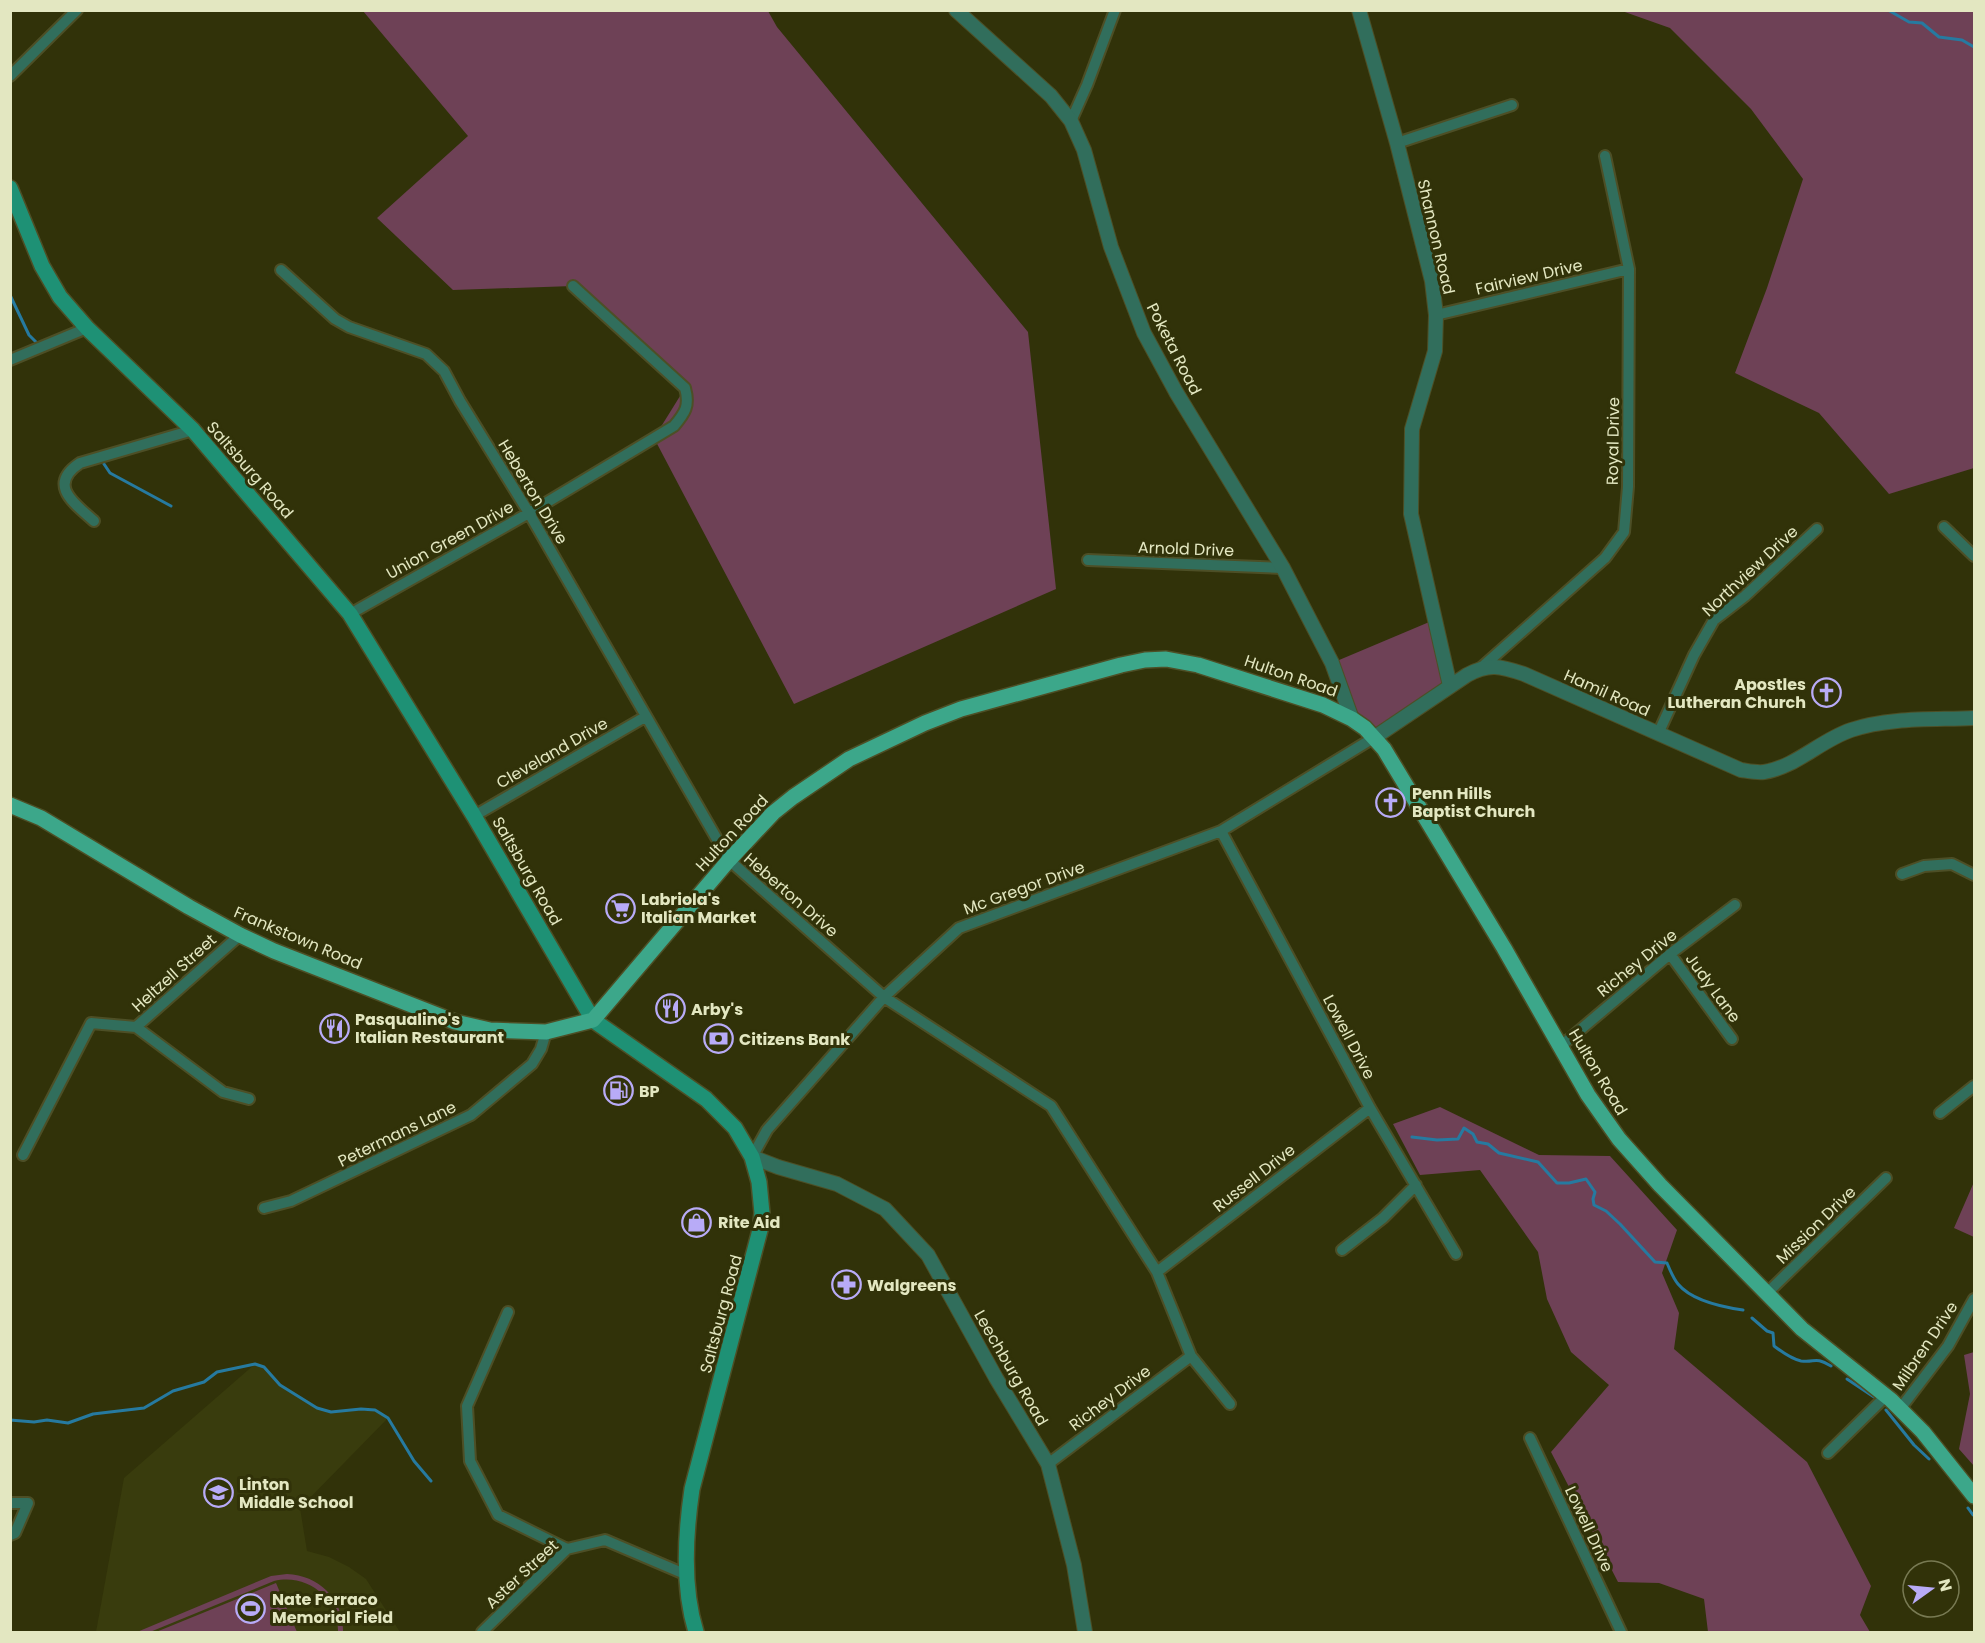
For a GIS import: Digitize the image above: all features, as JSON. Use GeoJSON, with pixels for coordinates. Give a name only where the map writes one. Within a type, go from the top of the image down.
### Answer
{"type":"FeatureCollection","features":[{"type":"Feature","properties":{"kind":"main road","name":"Saltsburg Road"},"geometry":{"type":"LineString","coordinates":[[10,188],[42,266],[60,297],[87,328],[193,430],[350,614],[474,816],[593,1020],[706,1099],[735,1128],[752,1156],[759,1182],[762,1213],[760,1230],[692,1489],[687,1575],[688,1599],[696,1632]]}},
{"type":"Feature","properties":{"kind":"main road","name":"Hulton Road"},"geometry":{"type":"LineString","coordinates":[[593,1020],[729,860],[773,813],[849,759],[926,723],[961,709],[1121,664],[1166,659],[1198,665],[1323,705],[1352,719],[1375,737],[1384,748],[1504,948],[1588,1095],[1619,1139],[1660,1185],[1802,1329],[1886,1396],[1923,1432],[1974,1496]]}},
{"type":"Feature","properties":{"kind":"main road","name":"Frankstown Road"},"geometry":{"type":"LineString","coordinates":[[10,805],[41,818],[240,935],[274,951],[455,1022],[490,1030],[546,1032],[593,1020]]}},
{"type":"Feature","properties":{"kind":"street"},"geometry":{"type":"LineString","coordinates":[[10,76],[77,10]]}},
{"type":"Feature","properties":{"kind":"street","name":"Poketa Road"},"geometry":{"type":"LineString","coordinates":[[956,10],[1051,96],[1071,121],[1084,150],[1111,247],[1144,333],[1176,392],[1283,568],[1332,663],[1352,719]]}},
{"type":"Feature","properties":{"kind":"street"},"geometry":{"type":"LineString","coordinates":[[1071,121],[1087,85],[1114,10]]}},
{"type":"Feature","properties":{"kind":"street","name":"Shannon Road"},"geometry":{"type":"LineString","coordinates":[[1359,10],[1397,143],[1432,281],[1436,315],[1435,351],[1412,429],[1411,514],[1450,686]]}},
{"type":"Feature","properties":{"kind":"street"},"geometry":{"type":"LineString","coordinates":[[1397,143],[1512,105]]}},
{"type":"Feature","properties":{"kind":"street","name":"Royal Drive"},"geometry":{"type":"LineString","coordinates":[[1482,667],[1605,558],[1624,532],[1628,487],[1629,269],[1605,156]]}},
{"type":"Feature","properties":{"kind":"street","name":"Fairview Drive"},"geometry":{"type":"LineString","coordinates":[[1436,315],[1629,269]]}},
{"type":"Feature","properties":{"kind":"street","name":"Heberton Drive"},"geometry":{"type":"LineString","coordinates":[[281,270],[335,319],[348,327],[426,354],[444,371],[529,513],[729,860],[884,997],[1051,1106],[1157,1272],[1191,1356],[1230,1404]]}},
{"type":"Feature","properties":{"kind":"street","name":"Union Green Drive"},"geometry":{"type":"LineString","coordinates":[[350,614],[529,513],[674,426],[686,411],[688,400],[686,388],[573,286]]}},
{"type":"Feature","properties":{"kind":"street"},"geometry":{"type":"LineString","coordinates":[[10,360],[87,328]]}},
{"type":"Feature","properties":{"kind":"street"},"geometry":{"type":"LineString","coordinates":[[94,521],[69,499],[64,491],[64,482],[71,469],[80,463],[193,430]]}},
{"type":"Feature","properties":{"kind":"street"},"geometry":{"type":"LineString","coordinates":[[1944,527],[1974,556]]}},
{"type":"Feature","properties":{"kind":"street","name":"Northview Drive"},"geometry":{"type":"LineString","coordinates":[[1658,734],[1694,654],[1714,620],[1745,596],[1817,529]]}},
{"type":"Feature","properties":{"kind":"street","name":"Arnold Drive"},"geometry":{"type":"LineString","coordinates":[[1088,560],[1283,568]]}},
{"type":"Feature","properties":{"kind":"street"},"geometry":{"type":"LineString","coordinates":[[1375,737],[1482,667]]}},
{"type":"Feature","properties":{"kind":"street","name":"Hamil Road"},"geometry":{"type":"LineString","coordinates":[[1482,667],[1503,667],[1524,674],[1741,770],[1761,773],[1781,768],[1850,730],[1888,722],[1974,718]]}},
{"type":"Feature","properties":{"kind":"street","name":"Cleveland Drive"},"geometry":{"type":"LineString","coordinates":[[474,816],[645,717]]}},
{"type":"Feature","properties":{"kind":"street","name":"Mc Gregor Drive"},"geometry":{"type":"LineString","coordinates":[[752,1156],[767,1130],[884,997],[960,928],[1221,831],[1375,737]]}},
{"type":"Feature","properties":{"kind":"street","name":"Lowell Drive"},"geometry":{"type":"LineString","coordinates":[[1221,831],[1370,1108],[1456,1254]]}},
{"type":"Feature","properties":{"kind":"street"},"geometry":{"type":"LineString","coordinates":[[1902,874],[1924,866],[1952,864],[1974,875]]}},
{"type":"Feature","properties":{"kind":"street","name":"Richey Drive"},"geometry":{"type":"LineString","coordinates":[[1561,1046],[1670,954],[1735,905]]}},
{"type":"Feature","properties":{"kind":"street","name":"Heltzell Street"},"geometry":{"type":"LineString","coordinates":[[23,1155],[91,1023],[136,1027],[240,935]]}},
{"type":"Feature","properties":{"kind":"street","name":"Judy Lane"},"geometry":{"type":"LineString","coordinates":[[1670,954],[1731,1039]]}},
{"type":"Feature","properties":{"kind":"street"},"geometry":{"type":"LineString","coordinates":[[136,1027],[223,1092],[249,1099]]}},
{"type":"Feature","properties":{"kind":"street","name":"Petermans Lane"},"geometry":{"type":"LineString","coordinates":[[264,1208],[291,1201],[471,1115],[532,1064],[541,1049],[546,1032]]}},
{"type":"Feature","properties":{"kind":"street"},"geometry":{"type":"LineString","coordinates":[[1940,1113],[1974,1086]]}},
{"type":"Feature","properties":{"kind":"street","name":"Russell Drive"},"geometry":{"type":"LineString","coordinates":[[1157,1272],[1370,1108]]}},
{"type":"Feature","properties":{"kind":"street","name":"Leechburg Road"},"geometry":{"type":"LineString","coordinates":[[752,1156],[778,1167],[837,1184],[885,1209],[928,1255],[996,1378],[1048,1464],[1074,1565],[1085,1632]]}},
{"type":"Feature","properties":{"kind":"street","name":"Mission Drive"},"geometry":{"type":"LineString","coordinates":[[1766,1294],[1886,1178]]}},
{"type":"Feature","properties":{"kind":"street"},"geometry":{"type":"LineString","coordinates":[[1342,1250],[1383,1218],[1416,1185]]}},
{"type":"Feature","properties":{"kind":"street","name":"Milbren Drive"},"geometry":{"type":"LineString","coordinates":[[1900,1409],[1948,1346],[1974,1299]]}},
{"type":"Feature","properties":{"kind":"street"},"geometry":{"type":"LineString","coordinates":[[508,1312],[466,1406],[470,1461],[498,1515],[567,1549]]}},
{"type":"Feature","properties":{"kind":"street","name":"Richey Drive"},"geometry":{"type":"LineString","coordinates":[[1048,1464],[1191,1356]]}},
{"type":"Feature","properties":{"kind":"street"},"geometry":{"type":"LineString","coordinates":[[1828,1453],[1886,1396]]}},
{"type":"Feature","properties":{"kind":"street","name":"Lowell Drive"},"geometry":{"type":"LineString","coordinates":[[1530,1438],[1621,1632]]}},
{"type":"Feature","properties":{"kind":"street"},"geometry":{"type":"LineString","coordinates":[[10,1503],[28,1503],[15,1533],[10,1535]]}},
{"type":"Feature","properties":{"kind":"street","name":"Aster Street"},"geometry":{"type":"LineString","coordinates":[[482,1632],[567,1549],[604,1540],[687,1575]]}},
{"type":"Feature","properties":{"kind":"shaded area"},"geometry":{"type":"Polygon","coordinates":[[[363,11],[768,11],[777,27],[1028,332],[1056,589],[794,704],[654,438],[685,388],[573,286],[453,290],[377,218],[468,136],[363,11]]]}},
{"type":"Feature","properties":{"kind":"shaded area"},"geometry":{"type":"Polygon","coordinates":[[[1622,11],[1974,11],[1974,468],[1889,494],[1819,413],[1735,373],[1767,288],[1803,179],[1751,109],[1670,28],[1622,11]]]}},
{"type":"Feature","properties":{"kind":"shaded area"},"geometry":{"type":"Polygon","coordinates":[[[1434,620],[1450,686],[1375,737],[1352,719],[1332,663],[1434,620]]]}},
{"type":"Feature","properties":{"kind":"shaded area"},"geometry":{"type":"Polygon","coordinates":[[[1440,1107],[1539,1155],[1610,1156],[1677,1230],[1662,1273],[1679,1313],[1674,1349],[1807,1462],[1871,1586],[1860,1615],[1870,1632],[1708,1632],[1704,1599],[1659,1583],[1618,1582],[1551,1452],[1609,1385],[1571,1352],[1547,1299],[1538,1252],[1480,1170],[1420,1175],[1393,1124],[1440,1107]]]}},
{"type":"Feature","properties":{"kind":"shaded area"},"geometry":{"type":"Polygon","coordinates":[[[1974,1182],[1974,1237],[1954,1228],[1974,1182]]]}},
{"type":"Feature","properties":{"kind":"shaded area"},"geometry":{"type":"Polygon","coordinates":[[[1974,1352],[1974,1466],[1959,1449],[1970,1394],[1964,1355],[1974,1352]]]}},
{"type":"Feature","properties":{"kind":"shaded area","name":"Linton Middle School"},"geometry":{"type":"Polygon","coordinates":[[[255,1364],[268,1371],[280,1385],[317,1408],[331,1412],[375,1410],[388,1418],[300,1508],[307,1551],[329,1557],[366,1579],[400,1632],[96,1632],[124,1478],[255,1364]]]}},
{"type":"Feature","properties":{"kind":"shaded area"},"geometry":{"type":"Polygon","coordinates":[[[287,1574],[309,1579],[327,1591],[339,1610],[343,1632],[338,1632],[333,1609],[319,1591],[298,1581],[286,1580],[274,1581],[150,1632],[137,1632],[271,1576],[287,1574]]]}},
{"type":"Feature","properties":{"kind":"shaded area","name":"Nate Ferraco Memorial Field"},"geometry":{"type":"Polygon","coordinates":[[[276,1583],[297,1632],[156,1632],[276,1583]]]}},
{"type":"Feature","properties":{"kind":"waterway"},"geometry":{"type":"LineString","coordinates":[[1888,10],[1909,22],[1922,23],[1939,37],[1962,40],[1974,47]]}},
{"type":"Feature","properties":{"kind":"waterway"},"geometry":{"type":"LineString","coordinates":[[10,295],[29,335],[38,344]]}},
{"type":"Feature","properties":{"kind":"waterway"},"geometry":{"type":"LineString","coordinates":[[104,464],[110,473],[171,506]]}},
{"type":"Feature","properties":{"kind":"waterway"},"geometry":{"type":"LineString","coordinates":[[1412,1137],[1437,1140],[1458,1139],[1464,1128],[1473,1134],[1477,1142],[1488,1144],[1499,1153],[1538,1162],[1557,1183],[1586,1179],[1595,1192],[1594,1205],[1606,1211],[1620,1224],[1655,1262],[1667,1263],[1678,1284],[1684,1290],[1699,1299],[1743,1310]]}},
{"type":"Feature","properties":{"kind":"waterway"},"geometry":{"type":"LineString","coordinates":[[1752,1318],[1767,1331],[1773,1333],[1774,1346],[1787,1355],[1801,1361],[1818,1361],[1831,1366]]}},
{"type":"Feature","properties":{"kind":"waterway"},"geometry":{"type":"LineString","coordinates":[[10,1420],[34,1422],[47,1420],[68,1423],[93,1414],[144,1408],[173,1391],[204,1382],[217,1372],[255,1364],[264,1367],[280,1385],[317,1408],[331,1412],[375,1410],[388,1418],[414,1461],[431,1481]]}},
{"type":"Feature","properties":{"kind":"waterway"},"geometry":{"type":"LineString","coordinates":[[1847,1379],[1874,1397]]}},
{"type":"Feature","properties":{"kind":"waterway"},"geometry":{"type":"LineString","coordinates":[[1886,1410],[1914,1445],[1929,1459]]}},
{"type":"Feature","properties":{"kind":"waterway"},"geometry":{"type":"LineString","coordinates":[[1968,1508],[1973,1515]]}},
{"type":"Feature","properties":{"kind":"place","name":"Apostles Lutheran Church"},"geometry":{"type":"Point","coordinates":[1827,693]}},
{"type":"Feature","properties":{"kind":"place","name":"Penn Hills Baptist Church"},"geometry":{"type":"Point","coordinates":[1391,802]}},
{"type":"Feature","properties":{"kind":"place","name":"Labriola's Italian Market"},"geometry":{"type":"Point","coordinates":[620,908]}},
{"type":"Feature","properties":{"kind":"place","name":"Arby's"},"geometry":{"type":"Point","coordinates":[670,1009]}},
{"type":"Feature","properties":{"kind":"place","name":"Pasqualino's Italian Restaurant"},"geometry":{"type":"Point","coordinates":[334,1028]}},
{"type":"Feature","properties":{"kind":"place","name":"Citizens Bank"},"geometry":{"type":"Point","coordinates":[718,1039]}},
{"type":"Feature","properties":{"kind":"place","name":"BP"},"geometry":{"type":"Point","coordinates":[618,1091]}},
{"type":"Feature","properties":{"kind":"place","name":"Rite Aid"},"geometry":{"type":"Point","coordinates":[697,1222]}},
{"type":"Feature","properties":{"kind":"place","name":"Walgreens"},"geometry":{"type":"Point","coordinates":[846,1285]}},
{"type":"Feature","properties":{"kind":"place","name":"Linton Middle School"},"geometry":{"type":"Point","coordinates":[218,1493]}},
{"type":"Feature","properties":{"kind":"place","name":"Nate Ferraco Memorial Field"},"geometry":{"type":"Point","coordinates":[251,1608]}}]}
